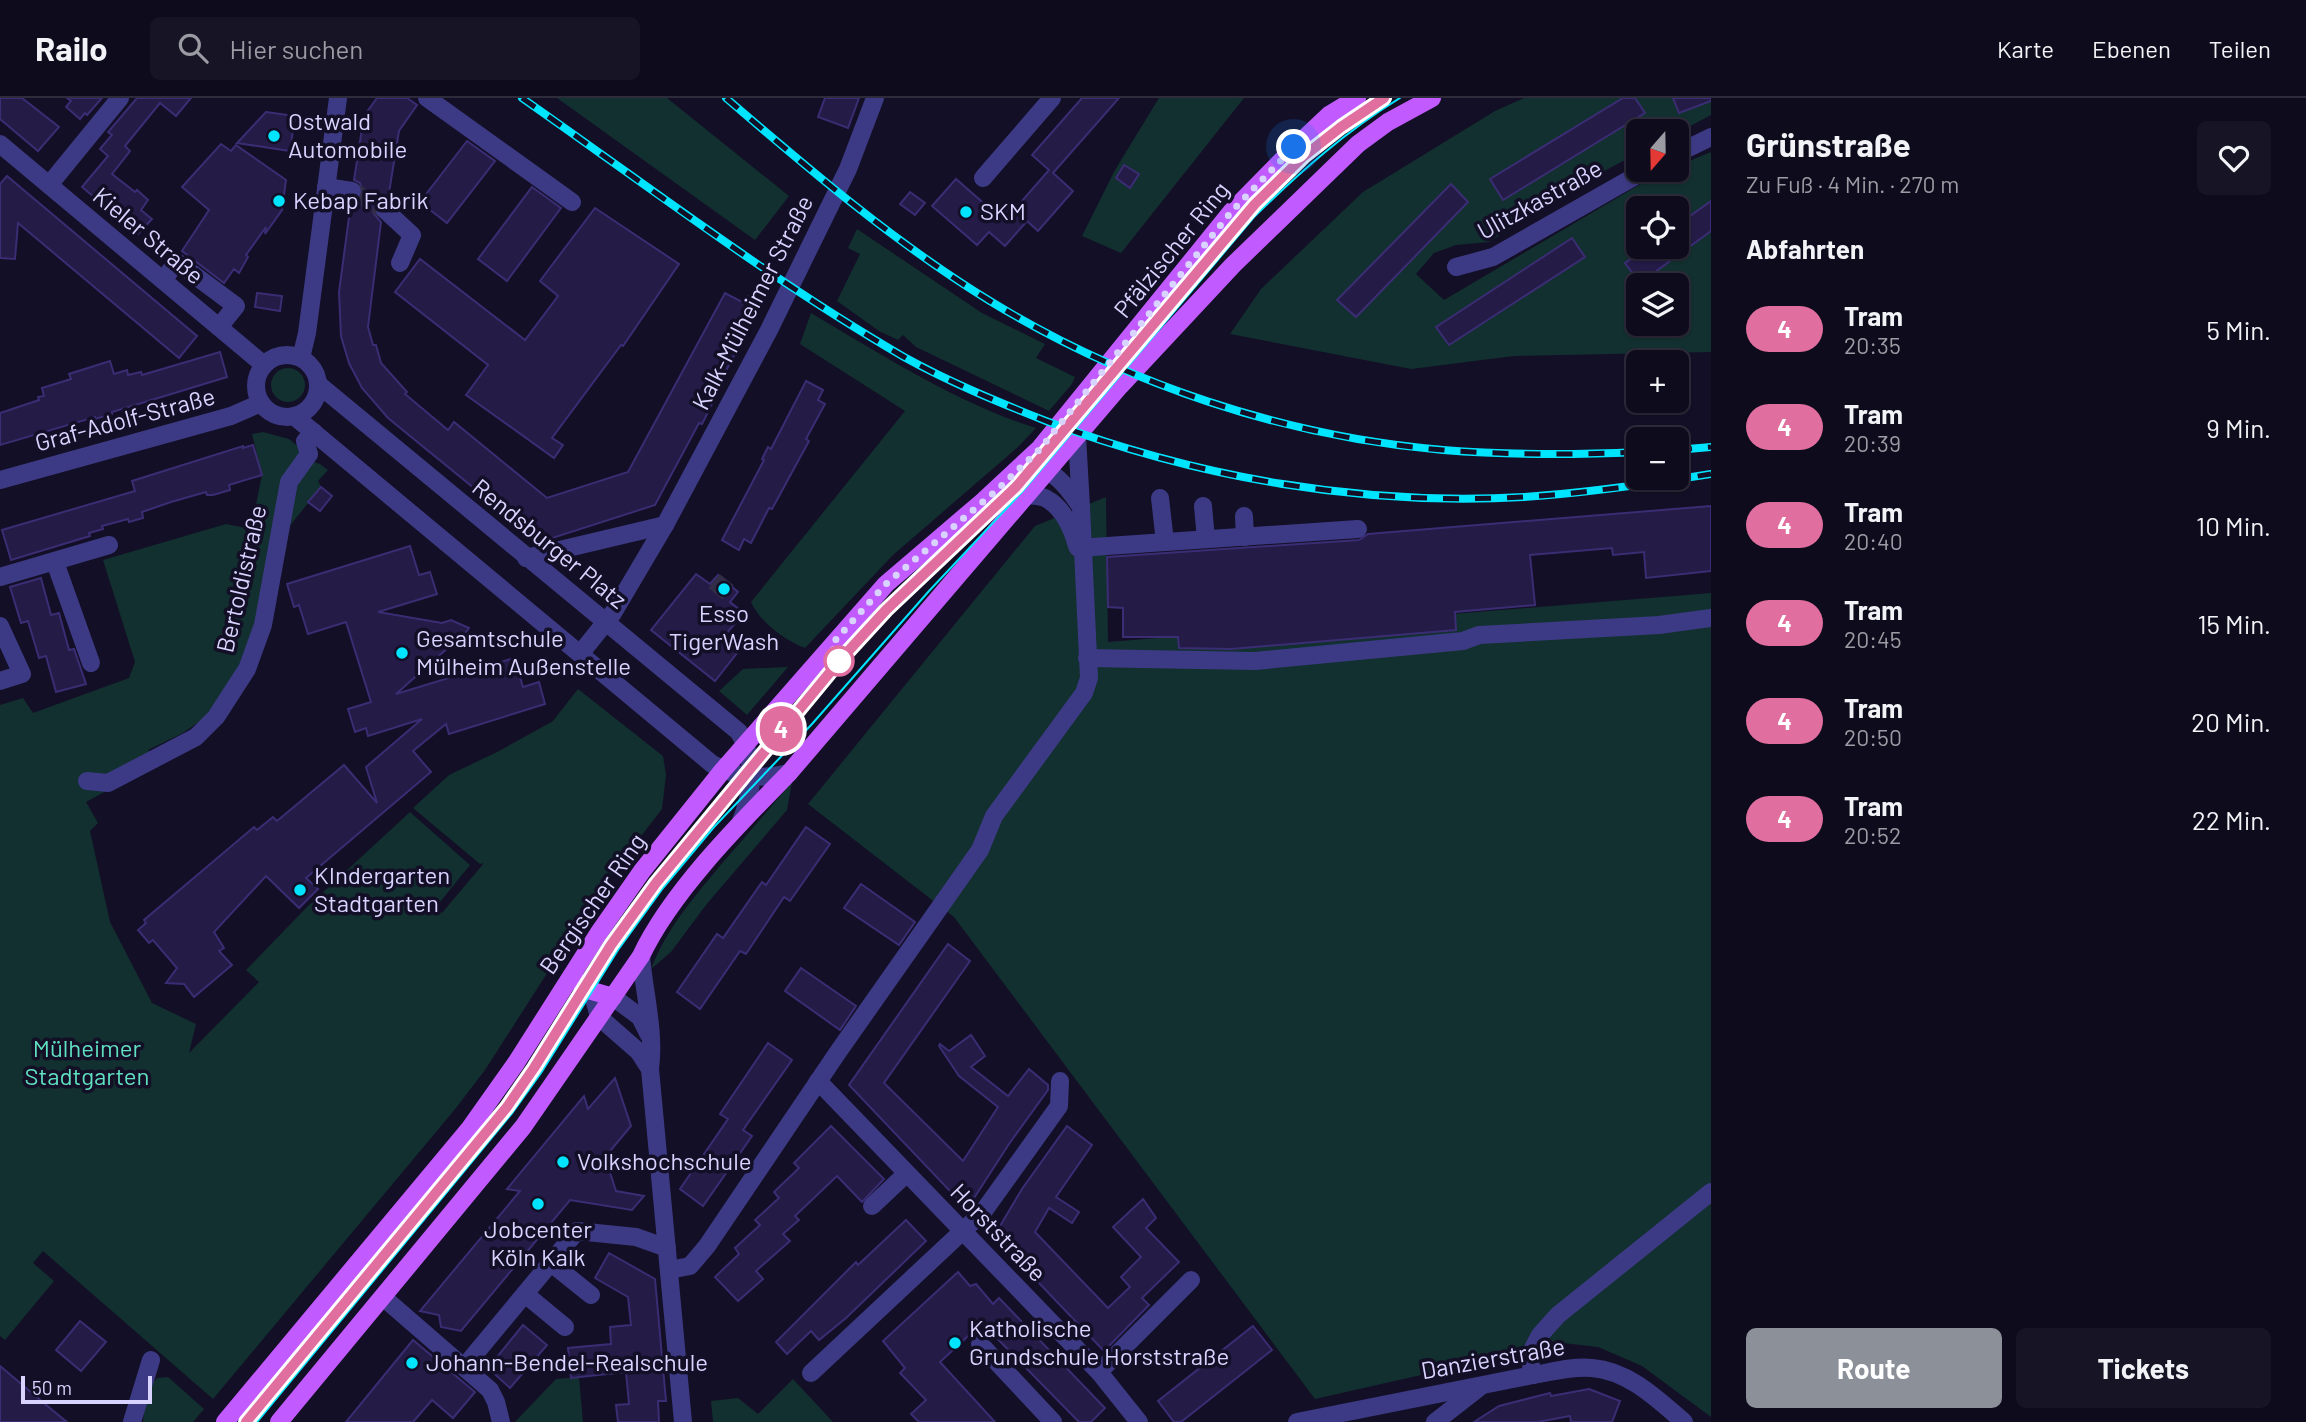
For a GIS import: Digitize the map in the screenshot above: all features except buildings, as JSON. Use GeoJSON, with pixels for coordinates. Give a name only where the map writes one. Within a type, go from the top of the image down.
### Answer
{"type":"FeatureCollection","features":[{"type":"Feature","properties":{"kind":"main road","name":"Pfälzischer Ring"},"geometry":{"type":"LineString","coordinates":[[1040,449],[1232,211],[1329,115],[1357,98]]}},
{"type":"Feature","properties":{"kind":"main road","name":"Pfälzischer Ring"},"geometry":{"type":"LineString","coordinates":[[1038,483],[1120,386],[1233,265],[1299,200],[1358,144],[1388,122],[1432,98]]}},
{"type":"Feature","properties":{"kind":"main road","name":"Bergischer Ring"},"geometry":{"type":"LineString","coordinates":[[225,1422],[470,1128],[642,871],[723,770],[886,584],[1025,465],[1040,449]]}},
{"type":"Feature","properties":{"kind":"main road"},"geometry":{"type":"LineString","coordinates":[[279,1422],[523,1127],[687,886],[740,824],[789,773],[1038,483]]}},
{"type":"Feature","properties":{"kind":"main road"},"geometry":{"type":"LineString","coordinates":[[571,977],[592,991],[613,997]]}},
{"type":"Feature","properties":{"kind":"street"},"geometry":{"type":"LineString","coordinates":[[49,185],[120,98]]}},
{"type":"Feature","properties":{"kind":"street"},"geometry":{"type":"LineString","coordinates":[[302,358],[338,98]]}},
{"type":"Feature","properties":{"kind":"street"},"geometry":{"type":"LineString","coordinates":[[427,98],[572,202]]}},
{"type":"Feature","properties":{"kind":"street","name":"Kalk-Mülheimer Straße"},"geometry":{"type":"LineString","coordinates":[[580,653],[606,622],[665,525],[786,298],[848,169],[874,98]]}},
{"type":"Feature","properties":{"kind":"street"},"geometry":{"type":"LineString","coordinates":[[983,178],[1052,98]]}},
{"type":"Feature","properties":{"kind":"street"},"geometry":{"type":"LineString","coordinates":[[1689,148],[1711,137]]}},
{"type":"Feature","properties":{"kind":"street","name":"Kieler Straße"},"geometry":{"type":"LineString","coordinates":[[2,151],[49,185],[264,365]]}},
{"type":"Feature","properties":{"kind":"street","name":"Ulitzkastraße"},"geometry":{"type":"LineString","coordinates":[[1456,267],[1493,257],[1626,181]]}},
{"type":"Feature","properties":{"kind":"street"},"geometry":{"type":"LineString","coordinates":[[326,187],[352,191]]}},
{"type":"Feature","properties":{"kind":"street"},"geometry":{"type":"LineString","coordinates":[[385,210],[412,235],[400,263]]}},
{"type":"Feature","properties":{"kind":"street"},"geometry":{"type":"LineString","coordinates":[[163,280],[177,262],[236,306],[219,327]]}},
{"type":"Feature","properties":{"kind":"street"},"geometry":{"type":"LineString","coordinates":[[286,355],[302,358],[315,373],[317,396],[312,405],[294,416],[279,416],[261,403],[256,386],[258,375],[264,365],[275,358],[286,355]]}},
{"type":"Feature","properties":{"kind":"street","name":"Rendsburger Platz"},"geometry":{"type":"LineString","coordinates":[[318,384],[739,732],[746,744]]}},
{"type":"Feature","properties":{"kind":"street","name":"Graf-Adolf-Straße"},"geometry":{"type":"LineString","coordinates":[[0,480],[231,416],[261,403]]}},
{"type":"Feature","properties":{"kind":"street"},"geometry":{"type":"LineString","coordinates":[[294,416],[712,764],[723,770],[768,778],[789,773]]}},
{"type":"Feature","properties":{"kind":"street","name":"Bertoldistraße"},"geometry":{"type":"LineString","coordinates":[[88,782],[108,783],[196,737],[216,717],[247,669],[263,625],[289,482],[309,454],[306,441],[314,432]]}},
{"type":"Feature","properties":{"kind":"street"},"geometry":{"type":"LineString","coordinates":[[669,1270],[690,1266],[707,1246],[818,1081],[980,850],[994,816],[1084,693],[1089,678],[1077,436]]}},
{"type":"Feature","properties":{"kind":"street"},"geometry":{"type":"LineString","coordinates":[[1025,465],[1035,465],[1038,483],[1045,498],[1061,512],[1072,528],[1081,553]]}},
{"type":"Feature","properties":{"kind":"street"},"geometry":{"type":"LineString","coordinates":[[1038,483],[1066,487],[1081,507]]}},
{"type":"Feature","properties":{"kind":"street"},"geometry":{"type":"LineString","coordinates":[[1160,498],[1165,542]]}},
{"type":"Feature","properties":{"kind":"street"},"geometry":{"type":"LineString","coordinates":[[1203,506],[1206,539]]}},
{"type":"Feature","properties":{"kind":"street"},"geometry":{"type":"LineString","coordinates":[[1244,516],[1245,537]]}},
{"type":"Feature","properties":{"kind":"street"},"geometry":{"type":"LineString","coordinates":[[526,558],[665,525]]}},
{"type":"Feature","properties":{"kind":"street"},"geometry":{"type":"LineString","coordinates":[[1081,553],[1165,542],[1245,537],[1285,528],[1358,529]]}},
{"type":"Feature","properties":{"kind":"street"},"geometry":{"type":"LineString","coordinates":[[0,577],[110,545]]}},
{"type":"Feature","properties":{"kind":"street"},"geometry":{"type":"LineString","coordinates":[[55,562],[91,663]]}},
{"type":"Feature","properties":{"kind":"street"},"geometry":{"type":"LineString","coordinates":[[1087,658],[1255,661],[1463,640],[1479,635],[1659,625],[1711,618]]}},
{"type":"Feature","properties":{"kind":"street"},"geometry":{"type":"LineString","coordinates":[[0,626],[22,674],[0,681]]}},
{"type":"Feature","properties":{"kind":"street"},"geometry":{"type":"LineString","coordinates":[[740,824],[750,799],[751,776],[746,744]]}},
{"type":"Feature","properties":{"kind":"street"},"geometry":{"type":"LineString","coordinates":[[641,956],[651,1038],[650,1069],[682,1422]]}},
{"type":"Feature","properties":{"kind":"street"},"geometry":{"type":"LineString","coordinates":[[592,991],[600,1017],[639,1052],[650,1069]]}},
{"type":"Feature","properties":{"kind":"street"},"geometry":{"type":"LineString","coordinates":[[613,997],[640,1017],[651,1038]]}},
{"type":"Feature","properties":{"kind":"street","name":"Horststraße"},"geometry":{"type":"LineString","coordinates":[[818,1081],[1099,1372],[1139,1422]]}},
{"type":"Feature","properties":{"kind":"street"},"geometry":{"type":"LineString","coordinates":[[811,1373],[984,1212],[1059,1106],[1060,1081]]}},
{"type":"Feature","properties":{"kind":"street"},"geometry":{"type":"LineString","coordinates":[[872,1206],[906,1174]]}},
{"type":"Feature","properties":{"kind":"street"},"geometry":{"type":"LineString","coordinates":[[1533,1375],[1529,1356],[1540,1335],[1558,1315],[1711,1192]]}},
{"type":"Feature","properties":{"kind":"street"},"geometry":{"type":"LineString","coordinates":[[465,1366],[577,1231],[636,1237],[667,1248]]}},
{"type":"Feature","properties":{"kind":"street"},"geometry":{"type":"LineString","coordinates":[[551,1263],[591,1295]]}},
{"type":"Feature","properties":{"kind":"street"},"geometry":{"type":"LineString","coordinates":[[1099,1372],[1191,1280]]}},
{"type":"Feature","properties":{"kind":"street"},"geometry":{"type":"LineString","coordinates":[[525,1294],[565,1327]]}},
{"type":"Feature","properties":{"kind":"street"},"geometry":{"type":"LineString","coordinates":[[384,1298],[490,1390],[501,1422]]}},
{"type":"Feature","properties":{"kind":"street"},"geometry":{"type":"LineString","coordinates":[[980,1344],[1053,1422]]}},
{"type":"Feature","properties":{"kind":"street"},"geometry":{"type":"LineString","coordinates":[[132,1422],[151,1360]]}},
{"type":"Feature","properties":{"kind":"street","name":"Danzierstraße"},"geometry":{"type":"LineString","coordinates":[[1304,1421],[1384,1413],[1482,1385],[1571,1368],[1592,1368],[1612,1372],[1633,1381],[1684,1422]]}},
{"type":"Feature","properties":{"kind":"street"},"geometry":{"type":"LineString","coordinates":[[1435,1422],[1482,1385]]}},
{"type":"Feature","properties":{"kind":"street"},"geometry":{"type":"LineString","coordinates":[[1661,1403],[1676,1422]]}},
{"type":"Feature","properties":{"kind":"street"},"geometry":{"type":"LineString","coordinates":[[1661,1403],[1698,1422]]}},
{"type":"Feature","properties":{"kind":"green space"},"geometry":{"type":"Polygon","coordinates":[[[557,98],[667,98],[789,196],[755,240],[557,98]]]}},
{"type":"Feature","properties":{"kind":"green space"},"geometry":{"type":"Polygon","coordinates":[[[1159,98],[1244,98],[1121,253],[1082,236],[1115,170],[1159,98]]]}},
{"type":"Feature","properties":{"kind":"green space"},"geometry":{"type":"Polygon","coordinates":[[[1524,98],[1711,98],[1711,115],[1689,127],[1689,119],[1626,119],[1626,159],[1584,182],[1489,242],[1456,245],[1434,253],[1416,274],[1444,300],[1644,182],[1689,182],[1689,161],[1711,152],[1711,352],[1626,350],[1626,354],[1514,356],[1411,369],[1230,334],[1261,289],[1363,192],[1495,111],[1524,98]]]}},
{"type":"Feature","properties":{"kind":"green space"},"geometry":{"type":"Polygon","coordinates":[[[857,229],[982,313],[1045,344],[1036,358],[1075,377],[1072,384],[1049,411],[916,347],[903,335],[898,340],[879,331],[837,301],[860,254],[848,248],[857,229]]]}},
{"type":"Feature","properties":{"kind":"green space"},"geometry":{"type":"Polygon","coordinates":[[[811,313],[949,392],[1036,428],[1018,447],[893,555],[805,648],[774,630],[760,617],[751,602],[905,411],[800,344],[811,313]]]}},
{"type":"Feature","properties":{"kind":"green space"},"geometry":{"type":"Polygon","coordinates":[[[288,368],[300,373],[305,385],[300,397],[288,402],[276,397],[271,385],[276,373],[288,368]]]}},
{"type":"Feature","properties":{"kind":"green space","name":"Mülheimer Stadtgarten"},"geometry":{"type":"Polygon","coordinates":[[[263,432],[289,439],[301,452],[255,626],[238,667],[208,716],[181,734],[148,750],[162,761],[86,802],[98,823],[90,831],[110,922],[152,1003],[196,1024],[189,1053],[259,982],[246,970],[306,908],[410,812],[470,865],[436,907],[434,906],[442,913],[484,863],[480,864],[413,808],[449,775],[553,721],[578,689],[663,756],[666,775],[662,809],[605,883],[485,1070],[213,1399],[43,1251],[33,1263],[54,1281],[5,1340],[0,1336],[0,705],[23,698],[33,713],[129,678],[135,662],[103,560],[226,524],[251,529],[262,475],[252,434],[263,432]]]}},
{"type":"Feature","properties":{"kind":"green space"},"geometry":{"type":"Polygon","coordinates":[[[314,462],[328,470],[318,481],[321,487],[288,528],[297,483],[314,462]]]}},
{"type":"Feature","properties":{"kind":"green space"},"geometry":{"type":"Polygon","coordinates":[[[1106,497],[1108,642],[1711,593],[1711,1417],[1642,1366],[1598,1347],[1563,1343],[1315,1399],[954,917],[808,804],[1035,526],[1106,497]]]}},
{"type":"Feature","properties":{"kind":"green space"},"geometry":{"type":"Polygon","coordinates":[[[788,667],[747,715],[719,691],[743,669],[788,667]]]}},
{"type":"Feature","properties":{"kind":"green space"},"geometry":{"type":"Polygon","coordinates":[[[792,782],[787,810],[706,905],[671,952],[651,969],[665,939],[683,912],[792,782]]]}},
{"type":"Feature","properties":{"kind":"green space"},"geometry":{"type":"Polygon","coordinates":[[[168,1377],[204,1409],[193,1422],[143,1422],[146,1390],[157,1378],[168,1377]]]}},
{"type":"Feature","properties":{"kind":"green space"},"geometry":{"type":"Polygon","coordinates":[[[579,1377],[583,1422],[515,1422],[556,1379],[579,1377]]]}},
{"type":"Feature","properties":{"kind":"green space"},"geometry":{"type":"Polygon","coordinates":[[[793,1379],[833,1422],[713,1422],[711,1401],[738,1398],[758,1414],[793,1379]]]}},
{"type":"Feature","properties":{"kind":"tunnel"},"geometry":{"type":"LineString","coordinates":[[352,191],[385,210]]}},
{"type":"Feature","properties":{"kind":"tunnel"},"geometry":{"type":"LineString","coordinates":[[714,581],[734,597]]}},
{"type":"Feature","properties":{"kind":"tram line","name":"4"},"geometry":{"type":"LineString","coordinates":[[246,1422],[507,1107],[611,945],[656,883],[811,693],[886,610],[1016,487],[1255,204],[1304,156],[1384,98]]}},
{"type":"Feature","properties":{"kind":"tram line"},"geometry":{"type":"LineString","coordinates":[[257,1422],[513,1112],[541,1073],[618,950],[663,888],[714,827],[812,724],[929,591],[1022,492],[1254,217],[1324,153],[1400,98]]}},
{"type":"Feature","properties":{"kind":"tram line"},"geometry":{"type":"LineString","coordinates":[[709,819],[841,659],[886,610],[985,518]]}},
{"type":"Feature","properties":{"kind":"railway"},"geometry":{"type":"LineString","coordinates":[[522,98],[710,232],[904,357],[992,399],[1103,441],[1162,458],[1281,484],[1402,497],[1524,497],[1618,488],[1711,474]]}},
{"type":"Feature","properties":{"kind":"railway"},"geometry":{"type":"LineString","coordinates":[[726,98],[854,205],[955,279],[1041,330],[1151,381],[1266,419],[1324,433],[1384,443],[1492,453],[1626,452]]}},
{"type":"Feature","properties":{"kind":"railway"},"geometry":{"type":"LineString","coordinates":[[1689,449],[1711,447]]}},
{"type":"Feature","properties":{"kind":"place","name":"Ostwald Automobile"},"geometry":{"type":"Point","coordinates":[274,136]}},
{"type":"Feature","properties":{"kind":"place","name":"Kebap Fabrik"},"geometry":{"type":"Point","coordinates":[279,201]}},
{"type":"Feature","properties":{"kind":"place","name":"SKM"},"geometry":{"type":"Point","coordinates":[966,212]}},
{"type":"Feature","properties":{"kind":"place","name":"Esso TigerWash"},"geometry":{"type":"Point","coordinates":[724,589]}},
{"type":"Feature","properties":{"kind":"place","name":"Gesamtschule Mülheim Außenstelle"},"geometry":{"type":"Point","coordinates":[402,653]}},
{"type":"Feature","properties":{"kind":"place","name":"KIndergarten Stadtgarten"},"geometry":{"type":"Point","coordinates":[300,890]}},
{"type":"Feature","properties":{"kind":"place","name":"Volkshochschule"},"geometry":{"type":"Point","coordinates":[563,1162]}},
{"type":"Feature","properties":{"kind":"place","name":"Jobcenter Köln Kalk"},"geometry":{"type":"Point","coordinates":[538,1204]}},
{"type":"Feature","properties":{"kind":"place","name":"Katholische Grundschule Horststraße"},"geometry":{"type":"Point","coordinates":[955,1343]}},
{"type":"Feature","properties":{"kind":"place","name":"Johann-Bendel-Realschule"},"geometry":{"type":"Point","coordinates":[412,1363]}},
{"type":"Feature","properties":{"kind":"route"},"geometry":{"type":"LineString","coordinates":[[839,661],[831,645],[886,584],[997,490],[1040,449],[1232,211],[1294,147]]}}]}
